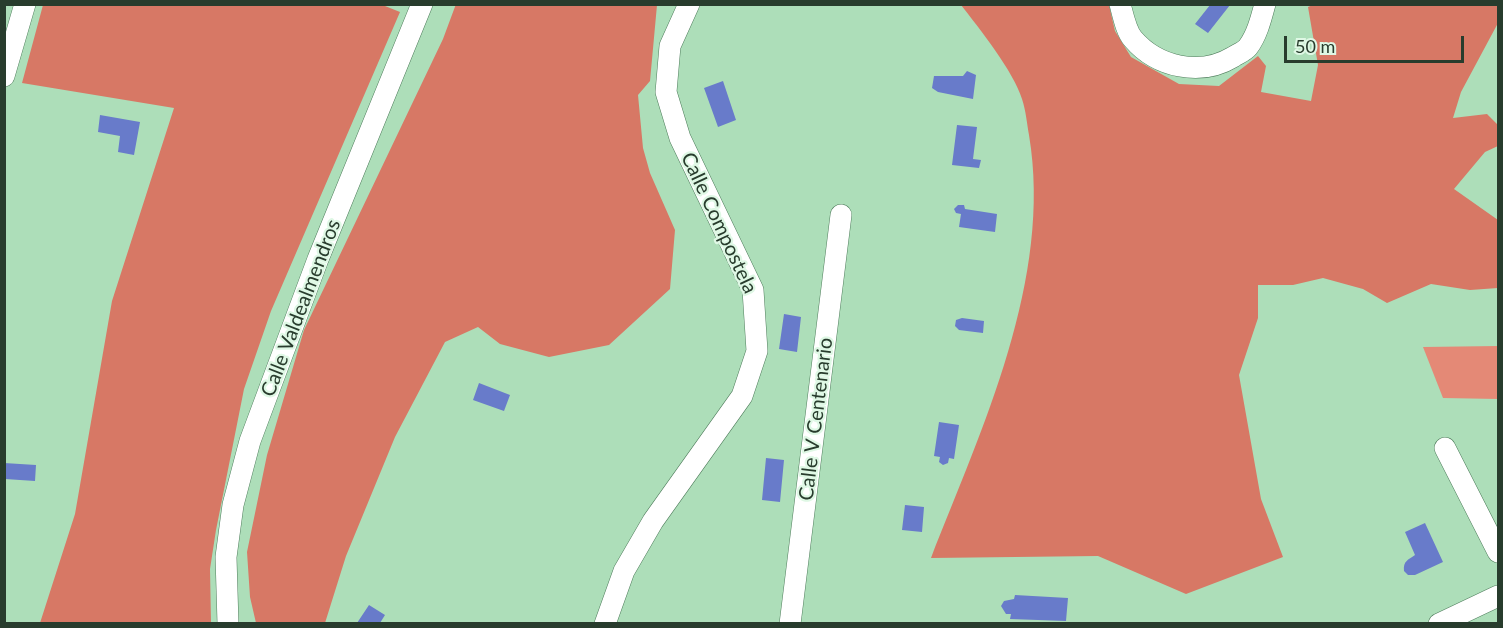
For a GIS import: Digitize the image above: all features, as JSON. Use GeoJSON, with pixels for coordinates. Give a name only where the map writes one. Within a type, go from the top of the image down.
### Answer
{"type":"FeatureCollection","features":[{"type":"Feature","properties":{"kind":"street"},"geometry":{"type":"LineString","coordinates":[[4,76],[25,4]]}},
{"type":"Feature","properties":{"kind":"street","name":"Calle Valdealmendros"},"geometry":{"type":"LineString","coordinates":[[228,624],[226,557],[233,505],[250,441],[318,259],[422,4]]}},
{"type":"Feature","properties":{"kind":"street","name":"Calle Compostela"},"geometry":{"type":"LineString","coordinates":[[605,624],[624,571],[653,521],[741,396],[756,351],[753,290],[680,138],[666,92],[670,46],[689,4]]}},
{"type":"Feature","properties":{"kind":"street"},"geometry":{"type":"LineString","coordinates":[[1120,4],[1131,37],[1148,53],[1173,65],[1201,69],[1225,62],[1247,49],[1265,4]]}},
{"type":"Feature","properties":{"kind":"street","name":"Calle V Centenario"},"geometry":{"type":"LineString","coordinates":[[790,624],[841,216]]}},
{"type":"Feature","properties":{"kind":"street"},"geometry":{"type":"LineString","coordinates":[[1445,448],[1498,552]]}},
{"type":"Feature","properties":{"kind":"street"},"geometry":{"type":"LineString","coordinates":[[1439,624],[1498,596]]}},
{"type":"Feature","properties":{"kind":"shaded area"},"geometry":{"type":"Polygon","coordinates":[[[380,4],[400,12],[271,311],[244,389],[210,569],[211,623],[40,623],[75,514],[112,301],[174,108],[22,83],[43,5],[380,4]]]}},
{"type":"Feature","properties":{"kind":"shaded area"},"geometry":{"type":"Polygon","coordinates":[[[456,4],[657,5],[650,81],[638,95],[643,148],[650,173],[675,230],[670,289],[609,345],[549,357],[500,344],[478,327],[445,342],[395,437],[346,556],[325,623],[256,623],[250,597],[247,552],[267,455],[304,330],[443,39],[456,4]]]}},
{"type":"Feature","properties":{"kind":"shaded area"},"geometry":{"type":"Polygon","coordinates":[[[1315,4],[1498,5],[1498,23],[1461,92],[1453,118],[1487,114],[1498,125],[1498,146],[1485,152],[1454,189],[1498,220],[1498,288],[1470,290],[1431,284],[1387,303],[1363,289],[1323,278],[1293,285],[1258,285],[1258,318],[1239,375],[1261,499],[1283,557],[1186,594],[1098,556],[931,558],[991,405],[1008,352],[1022,298],[1031,244],[1034,189],[1029,135],[1018,88],[1004,63],[961,5],[1109,5],[1115,31],[1131,57],[1179,84],[1219,86],[1258,56],[1266,66],[1261,92],[1311,101],[1318,65],[1308,7],[1315,4]]]}},
{"type":"Feature","properties":{"kind":"shaded area"},"geometry":{"type":"Polygon","coordinates":[[[1498,346],[1498,399],[1443,398],[1423,347],[1498,346]]]}},
{"type":"Feature","properties":{"kind":"water"},"geometry":{"type":"Polygon","coordinates":[[[1210,5],[1230,5],[1208,33],[1195,24],[1210,5]]]}},
{"type":"Feature","properties":{"kind":"water"},"geometry":{"type":"Polygon","coordinates":[[[967,71],[976,75],[973,99],[938,92],[932,88],[934,76],[963,76],[967,71]]]}},
{"type":"Feature","properties":{"kind":"water"},"geometry":{"type":"Polygon","coordinates":[[[723,81],[736,120],[718,127],[704,88],[723,81]]]}},
{"type":"Feature","properties":{"kind":"water"},"geometry":{"type":"Polygon","coordinates":[[[100,115],[140,122],[134,155],[118,152],[120,136],[98,132],[100,115]]]}},
{"type":"Feature","properties":{"kind":"water"},"geometry":{"type":"Polygon","coordinates":[[[957,125],[977,127],[973,159],[981,160],[979,168],[952,165],[957,125]]]}},
{"type":"Feature","properties":{"kind":"water"},"geometry":{"type":"Polygon","coordinates":[[[958,205],[964,205],[965,209],[997,214],[995,232],[959,227],[961,214],[956,213],[954,209],[958,205]]]}},
{"type":"Feature","properties":{"kind":"water"},"geometry":{"type":"Polygon","coordinates":[[[784,314],[801,317],[797,352],[779,349],[784,314]]]}},
{"type":"Feature","properties":{"kind":"water"},"geometry":{"type":"Polygon","coordinates":[[[962,318],[984,321],[983,333],[959,330],[955,326],[956,320],[962,318]]]}},
{"type":"Feature","properties":{"kind":"water"},"geometry":{"type":"Polygon","coordinates":[[[479,383],[510,395],[504,411],[473,400],[479,383]]]}},
{"type":"Feature","properties":{"kind":"water"},"geometry":{"type":"Polygon","coordinates":[[[939,422],[959,425],[954,459],[949,458],[948,463],[943,465],[939,462],[940,457],[934,456],[939,422]]]}},
{"type":"Feature","properties":{"kind":"water"},"geometry":{"type":"Polygon","coordinates":[[[766,458],[784,460],[780,502],[762,500],[766,458]]]}},
{"type":"Feature","properties":{"kind":"water"},"geometry":{"type":"Polygon","coordinates":[[[4,463],[36,465],[35,481],[5,479],[4,463]]]}},
{"type":"Feature","properties":{"kind":"water"},"geometry":{"type":"Polygon","coordinates":[[[905,505],[924,507],[922,532],[902,530],[905,505]]]}},
{"type":"Feature","properties":{"kind":"water"},"geometry":{"type":"Polygon","coordinates":[[[1425,523],[1443,562],[1415,575],[1408,575],[1404,571],[1404,565],[1415,555],[1405,532],[1425,523]]]}},
{"type":"Feature","properties":{"kind":"water"},"geometry":{"type":"Polygon","coordinates":[[[1015,595],[1068,598],[1066,621],[1010,619],[1011,614],[1006,614],[1001,606],[1004,601],[1014,599],[1015,595]]]}},
{"type":"Feature","properties":{"kind":"water"},"geometry":{"type":"Polygon","coordinates":[[[369,605],[385,615],[380,623],[357,623],[369,605]]]}}]}
